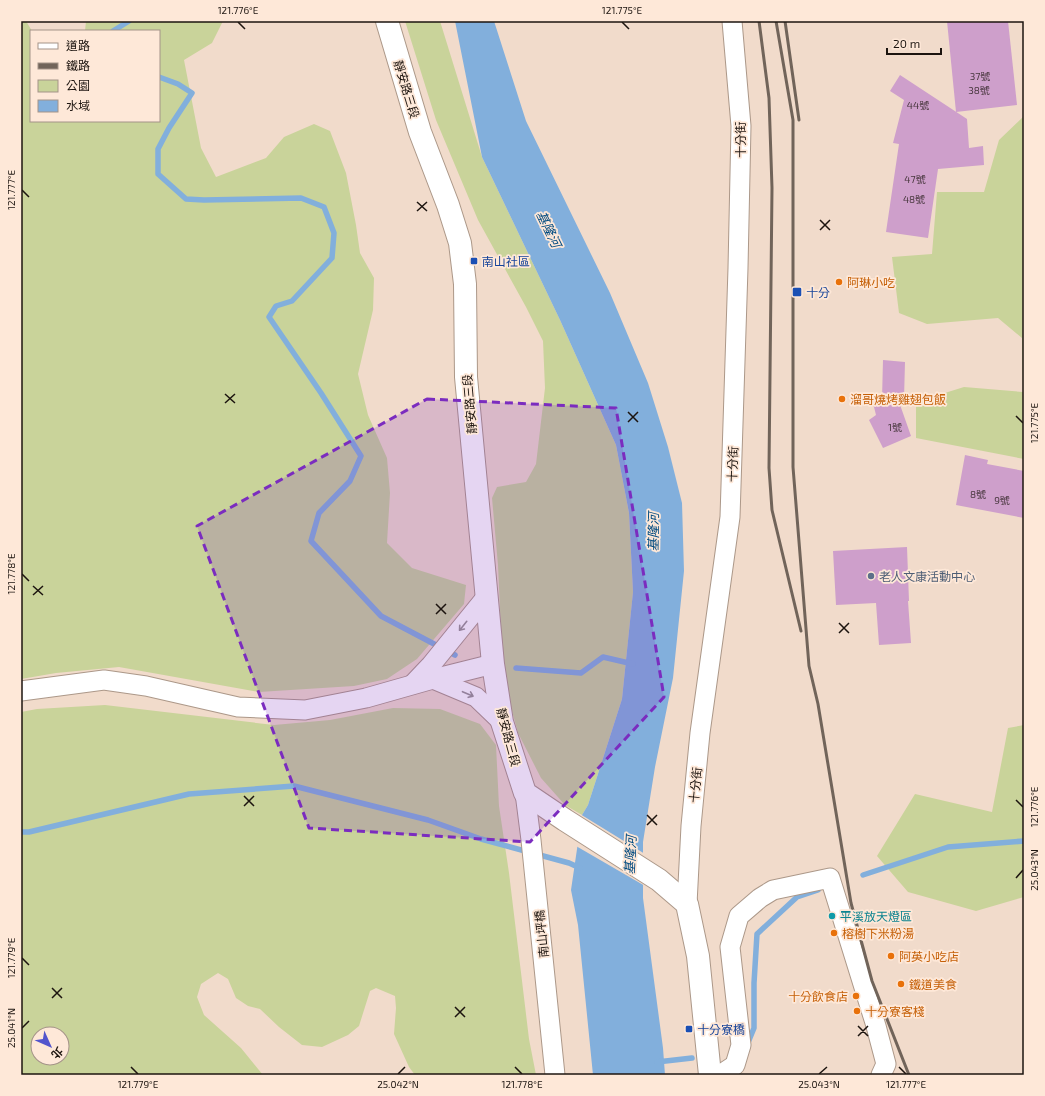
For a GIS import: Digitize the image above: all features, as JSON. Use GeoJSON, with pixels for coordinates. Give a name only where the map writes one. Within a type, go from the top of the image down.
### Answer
{"type":"FeatureCollection","features":[{"type":"Feature","properties":{"kind":"main road","name":"靜安路三段"},"geometry":{"type":"LineString","coordinates":[[387,21],[420,132],[448,205],[460,243],[465,284],[466,377],[494,664],[502,722],[525,793]]}},
{"type":"Feature","properties":{"kind":"main road"},"geometry":{"type":"LineString","coordinates":[[525,793],[660,880],[687,904],[698,956],[710,1075]]}},
{"type":"Feature","properties":{"kind":"street","name":"十分街"},"geometry":{"type":"LineString","coordinates":[[687,904],[691,826],[700,733],[730,517],[738,276],[740,126],[732,21]]}},
{"type":"Feature","properties":{"kind":"street"},"geometry":{"type":"LineString","coordinates":[[412,685],[431,665],[487,596]]}},
{"type":"Feature","properties":{"kind":"street"},"geometry":{"type":"LineString","coordinates":[[21,691],[104,680],[146,686],[238,707],[305,710],[366,698],[432,679],[494,664]]}},
{"type":"Feature","properties":{"kind":"street"},"geometry":{"type":"LineString","coordinates":[[432,679],[476,697],[502,722]]}},
{"type":"Feature","properties":{"kind":"street","name":"南山坪橋"},"geometry":{"type":"LineString","coordinates":[[525,793],[555,1075]]}},
{"type":"Feature","properties":{"kind":"street"},"geometry":{"type":"LineString","coordinates":[[720,1075],[735,1065],[741,1045],[730,947],[739,916],[760,898],[773,890],[830,878],[876,1026],[886,1064],[881,1075]]}},
{"type":"Feature","properties":{"kind":"highlighted area"},"geometry":{"type":"Polygon","coordinates":[[[427,399],[616,408],[664,697],[530,842],[309,828],[197,526],[427,399]]]}},
{"type":"Feature","properties":{"kind":"green space"},"geometry":{"type":"Polygon","coordinates":[[[21,21],[26,21],[31,30],[30,30],[30,122],[160,122],[160,30],[85,30],[86,21],[223,21],[212,43],[184,60],[201,148],[216,177],[266,158],[284,137],[314,124],[330,131],[346,173],[360,253],[374,278],[373,310],[358,374],[368,415],[387,458],[390,493],[387,543],[412,568],[466,585],[464,604],[417,659],[387,679],[354,686],[259,692],[119,667],[56,673],[21,679],[21,21]]]}},
{"type":"Feature","properties":{"kind":"green space"},"geometry":{"type":"Polygon","coordinates":[[[405,21],[440,21],[482,157],[560,320],[616,445],[629,513],[633,592],[622,699],[588,805],[582,815],[565,805],[541,778],[518,733],[503,678],[498,565],[492,498],[497,487],[526,482],[536,464],[545,388],[543,341],[478,220],[436,120],[405,21]]]}},
{"type":"Feature","properties":{"kind":"green space"},"geometry":{"type":"Polygon","coordinates":[[[1024,116],[1024,459],[916,438],[916,402],[964,387],[1023,392],[1022,338],[998,318],[927,324],[899,313],[892,257],[932,254],[937,192],[984,192],[999,140],[1024,116]]]}},
{"type":"Feature","properties":{"kind":"green space"},"geometry":{"type":"Polygon","coordinates":[[[105,705],[274,725],[330,720],[393,708],[440,709],[480,724],[496,745],[499,806],[509,873],[529,1039],[536,1075],[415,1075],[409,1067],[394,1034],[396,1008],[395,996],[376,988],[370,991],[359,1026],[348,1035],[322,1047],[302,1045],[279,1027],[260,1009],[248,1006],[236,998],[228,979],[218,973],[201,984],[197,997],[204,1015],[241,1048],[263,1075],[21,1075],[21,712],[37,709],[105,705]]]}},
{"type":"Feature","properties":{"kind":"green space"},"geometry":{"type":"Polygon","coordinates":[[[1024,725],[1024,897],[976,911],[908,892],[877,856],[915,794],[992,812],[1008,728],[1024,725]]]}},
{"type":"Feature","properties":{"kind":"water","name":"基隆河"},"geometry":{"type":"Polygon","coordinates":[[[455,21],[494,21],[526,121],[610,293],[648,383],[668,447],[682,503],[684,571],[673,678],[655,767],[643,842],[643,898],[663,1048],[665,1075],[593,1075],[578,925],[571,890],[582,815],[588,805],[622,699],[633,592],[629,513],[616,445],[560,320],[482,157],[455,21]]]}},
{"type":"Feature","properties":{"kind":"pier"},"geometry":{"type":"Polygon","coordinates":[[[580,814],[645,854],[645,886],[576,846],[580,814]]]}},
{"type":"Feature","properties":{"kind":"building"},"geometry":{"type":"Polygon","coordinates":[[[947,21],[1008,21],[1017,105],[956,112],[947,21]]]}},
{"type":"Feature","properties":{"kind":"building"},"geometry":{"type":"Polygon","coordinates":[[[900,75],[967,119],[969,148],[983,146],[984,165],[938,169],[928,238],[886,232],[899,144],[893,143],[904,100],[890,91],[900,75]]]}},
{"type":"Feature","properties":{"kind":"building"},"geometry":{"type":"Polygon","coordinates":[[[883,360],[905,362],[904,399],[898,399],[911,436],[883,448],[869,420],[876,415],[872,399],[882,399],[883,360]]]}},
{"type":"Feature","properties":{"kind":"building"},"geometry":{"type":"Polygon","coordinates":[[[965,455],[988,460],[987,464],[1024,471],[1024,518],[956,505],[965,455]]]}},
{"type":"Feature","properties":{"kind":"building","name":"老人文康活動中心"},"geometry":{"type":"Polygon","coordinates":[[[907,547],[908,601],[911,643],[879,645],[876,603],[836,605],[833,551],[907,547]]]}},
{"type":"Feature","properties":{"kind":"waterway"},"geometry":{"type":"LineString","coordinates":[[115,30],[129,21]]}},
{"type":"Feature","properties":{"kind":"waterway"},"geometry":{"type":"LineString","coordinates":[[160,77],[178,84],[192,93],[169,128],[158,149],[158,174],[186,199],[301,198],[324,207],[334,233],[332,258],[292,301],[276,306],[269,317],[321,393],[361,456],[350,481],[319,513],[311,541],[381,616],[455,655]]}},
{"type":"Feature","properties":{"kind":"waterway"},"geometry":{"type":"LineString","coordinates":[[516,668],[581,673],[603,657],[633,664]]}},
{"type":"Feature","properties":{"kind":"waterway"},"geometry":{"type":"LineString","coordinates":[[21,832],[29,832],[189,794],[294,786],[428,820],[481,839],[569,863],[580,868]]}},
{"type":"Feature","properties":{"kind":"waterway"},"geometry":{"type":"LineString","coordinates":[[863,875],[948,847],[1024,841]]}},
{"type":"Feature","properties":{"kind":"waterway"},"geometry":{"type":"LineString","coordinates":[[747,1045],[754,1028],[754,983],[757,934],[797,897],[818,890]]}},
{"type":"Feature","properties":{"kind":"waterway"},"geometry":{"type":"LineString","coordinates":[[657,1062],[692,1058]]}},
{"type":"Feature","properties":{"kind":"railway"},"geometry":{"type":"LineString","coordinates":[[759,21],[769,98],[772,188],[769,468],[772,510],[801,631]]}},
{"type":"Feature","properties":{"kind":"railway"},"geometry":{"type":"LineString","coordinates":[[776,21],[793,120],[793,467],[809,666],[818,704],[851,903],[872,981],[909,1075]]}},
{"type":"Feature","properties":{"kind":"railway"},"geometry":{"type":"LineString","coordinates":[[785,21],[799,120]]}},
{"type":"Feature","properties":{"kind":"place","name":"南山社區"},"geometry":{"type":"Point","coordinates":[474,261]}},
{"type":"Feature","properties":{"kind":"place","name":"阿琳小吃"},"geometry":{"type":"Point","coordinates":[839,282]}},
{"type":"Feature","properties":{"kind":"place","name":"十分"},"geometry":{"type":"Point","coordinates":[797,292]}},
{"type":"Feature","properties":{"kind":"place","name":"溜哥燒烤雞翅包飯"},"geometry":{"type":"Point","coordinates":[842,399]}},
{"type":"Feature","properties":{"kind":"place","name":"老人文康活動中心"},"geometry":{"type":"Point","coordinates":[871,576]}},
{"type":"Feature","properties":{"kind":"place","name":"平溪放天燈區"},"geometry":{"type":"Point","coordinates":[832,916]}},
{"type":"Feature","properties":{"kind":"place","name":"榕樹下米粉湯"},"geometry":{"type":"Point","coordinates":[834,933]}},
{"type":"Feature","properties":{"kind":"place","name":"阿英小吃店"},"geometry":{"type":"Point","coordinates":[891,956]}},
{"type":"Feature","properties":{"kind":"place","name":"鐵道美食"},"geometry":{"type":"Point","coordinates":[901,984]}},
{"type":"Feature","properties":{"kind":"place","name":"十分飲食店"},"geometry":{"type":"Point","coordinates":[856,996]}},
{"type":"Feature","properties":{"kind":"place","name":"十分寮客棧"},"geometry":{"type":"Point","coordinates":[857,1011]}},
{"type":"Feature","properties":{"kind":"place","name":"十分寮橋"},"geometry":{"type":"Point","coordinates":[689,1029]}}]}
